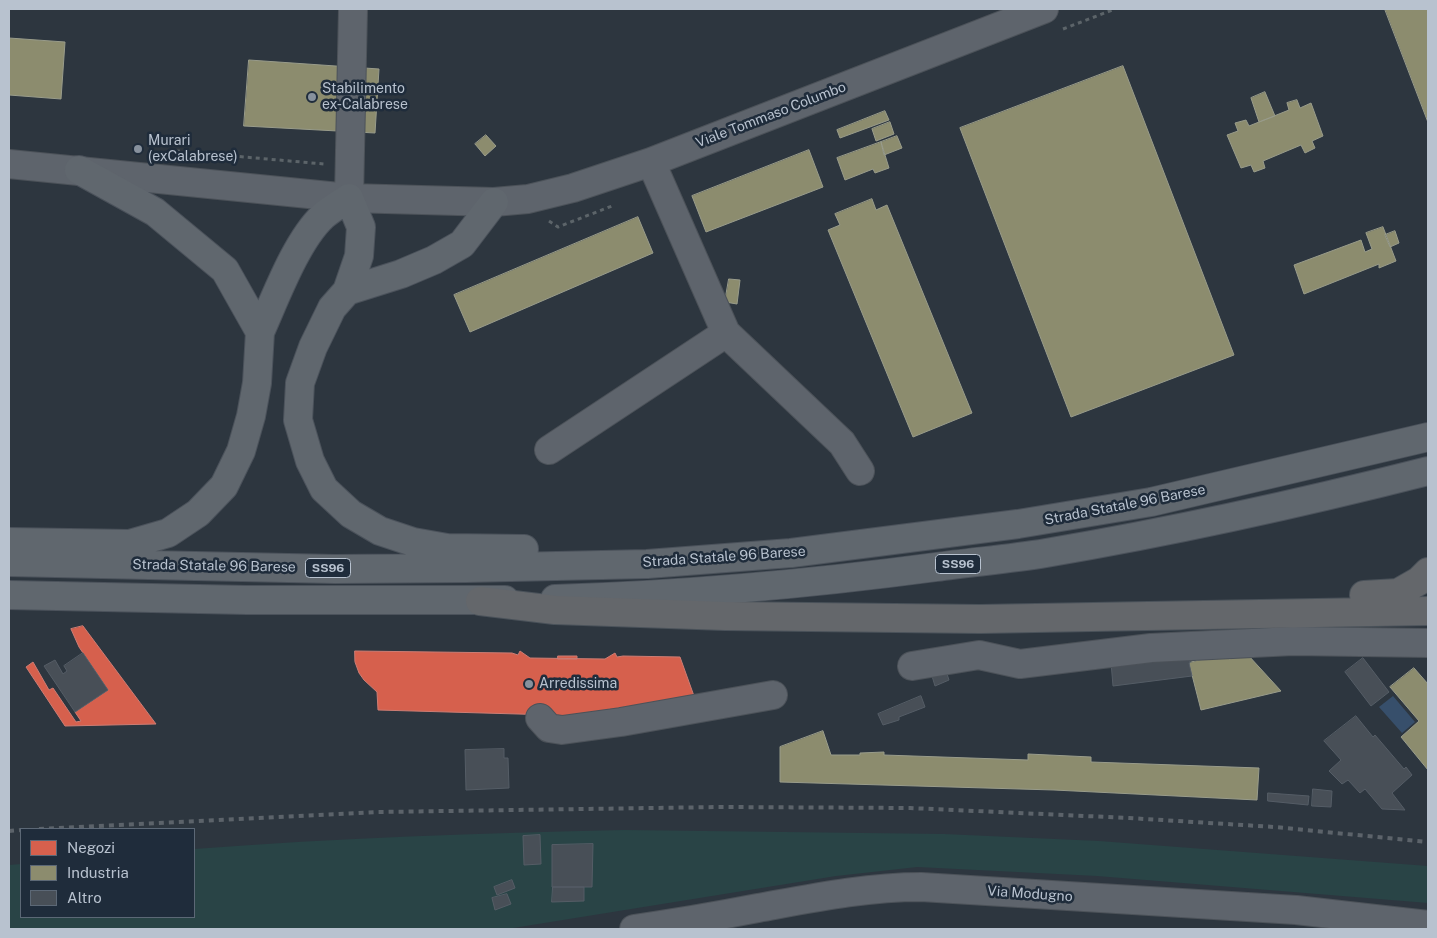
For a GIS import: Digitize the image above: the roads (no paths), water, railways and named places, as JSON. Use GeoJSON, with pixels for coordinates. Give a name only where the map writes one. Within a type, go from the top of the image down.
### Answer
{"type":"FeatureCollection","features":[{"type":"Feature","properties":{"kind":"highway"},"geometry":{"type":"LineString","coordinates":[[1282,614],[1365,595],[1398,593],[1419,581],[1428,572]]}},
{"type":"Feature","properties":{"kind":"highway"},"geometry":{"type":"LineString","coordinates":[[480,601],[565,610],[735,616],[980,619],[1428,611]]}},
{"type":"Feature","properties":{"kind":"main road"},"geometry":{"type":"LineString","coordinates":[[79,170],[155,212],[225,270],[260,332]]}},
{"type":"Feature","properties":{"kind":"main road"},"geometry":{"type":"LineString","coordinates":[[9,542],[130,544],[168,534],[198,514],[224,486],[241,451],[251,416],[257,383],[260,332],[286,275],[306,237],[323,216],[349,198],[361,227],[359,256],[346,291],[332,308],[313,347],[300,383],[298,420],[310,461],[324,489],[351,514],[380,531],[413,542],[447,548],[529,549],[647,564]]}},
{"type":"Feature","properties":{"kind":"main road"},"geometry":{"type":"LineString","coordinates":[[346,291],[400,274],[434,260],[462,244],[494,202]]}},
{"type":"Feature","properties":{"kind":"main road","name":"Strada Statale 96 Barese"},"geometry":{"type":"LineString","coordinates":[[9,562],[335,569],[475,568],[647,564],[791,553],[1028,523],[1151,502],[1428,437]]}},
{"type":"Feature","properties":{"kind":"main road","name":"SS96"},"geometry":{"type":"LineString","coordinates":[[9,594],[237,600],[480,601],[712,591],[835,580],[1044,553],[1193,526],[1358,489],[1428,471]]}},
{"type":"Feature","properties":{"kind":"street"},"geometry":{"type":"LineString","coordinates":[[349,198],[353,9]]}},
{"type":"Feature","properties":{"kind":"street","name":"Viale Tommaso Columbo"},"geometry":{"type":"LineString","coordinates":[[9,164],[349,198],[494,202],[528,199],[573,188],[651,162],[1044,9]]}},
{"type":"Feature","properties":{"kind":"street"},"geometry":{"type":"LineString","coordinates":[[651,162],[726,334],[842,444],[860,471]]}},
{"type":"Feature","properties":{"kind":"street"},"geometry":{"type":"LineString","coordinates":[[549,450],[726,334]]}},
{"type":"Feature","properties":{"kind":"street"},"geometry":{"type":"LineString","coordinates":[[979,655],[980,619]]}},
{"type":"Feature","properties":{"kind":"street"},"geometry":{"type":"LineString","coordinates":[[912,666],[979,655],[1020,664],[1170,647],[1293,641],[1428,642]]}},
{"type":"Feature","properties":{"kind":"street"},"geometry":{"type":"LineString","coordinates":[[540,718],[549,728],[562,730],[621,722],[774,695]]}},
{"type":"Feature","properties":{"kind":"street","name":"Via Modugno"},"geometry":{"type":"LineString","coordinates":[[634,929],[841,892],[895,887],[1296,910],[1428,926]]}},
{"type":"Feature","properties":{"kind":"water"},"geometry":{"type":"Polygon","coordinates":[[[1393,696],[1415,722],[1402,733],[1379,707],[1393,696]]]}},
{"type":"Feature","properties":{"kind":"railway"},"geometry":{"type":"LineString","coordinates":[[59,828],[378,812],[720,807],[910,808],[1275,827],[1428,842]]}},
{"type":"Feature","properties":{"kind":"railway"},"geometry":{"type":"LineString","coordinates":[[9,831],[20,830]]}},
{"type":"Feature","properties":{"kind":"place","name":"Stabilimento ex-Calabrese"},"geometry":{"type":"Point","coordinates":[312,97]}},
{"type":"Feature","properties":{"kind":"place","name":"Murari (exCalabrese)"},"geometry":{"type":"Point","coordinates":[138,149]}},
{"type":"Feature","properties":{"kind":"place","name":"Arredissima"},"geometry":{"type":"Point","coordinates":[529,684]}}]}
